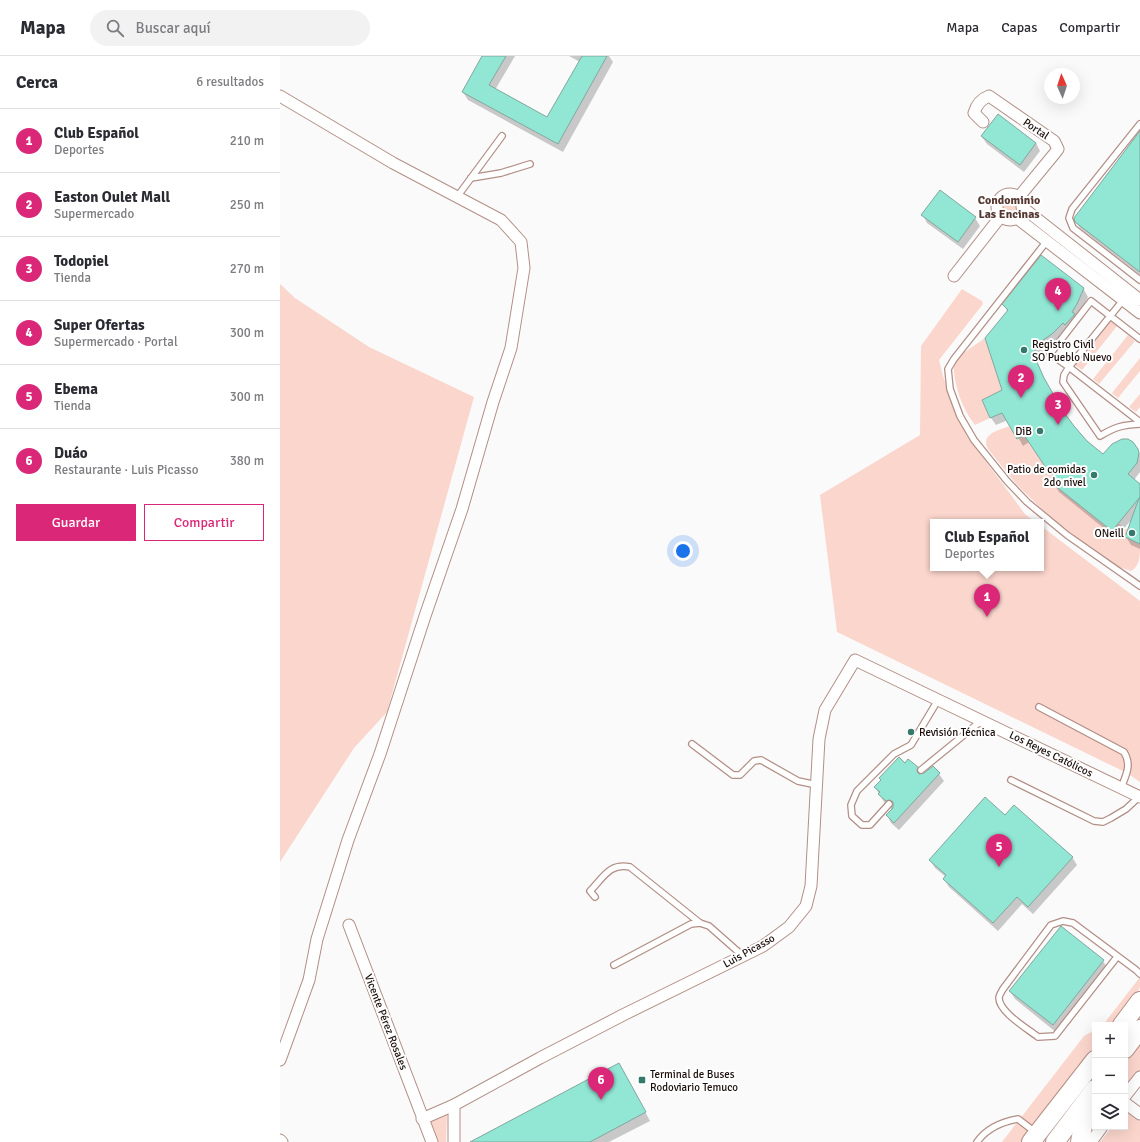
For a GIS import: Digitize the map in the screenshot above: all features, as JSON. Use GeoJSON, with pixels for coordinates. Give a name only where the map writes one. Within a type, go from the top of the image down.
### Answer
{"type":"FeatureCollection","features":[{"type":"Feature","properties":{"kind":"main road"},"geometry":{"type":"LineString","coordinates":[[1124,1022],[1140,1001]]}},
{"type":"Feature","properties":{"kind":"main road"},"geometry":{"type":"LineString","coordinates":[[1128,1045],[1140,1029]]}},
{"type":"Feature","properties":{"kind":"main road"},"geometry":{"type":"LineString","coordinates":[[1034,1138],[1092,1064]]}},
{"type":"Feature","properties":{"kind":"main road"},"geometry":{"type":"LineString","coordinates":[[1056,1141],[1092,1094]]}},
{"type":"Feature","properties":{"kind":"main road"},"geometry":{"type":"LineString","coordinates":[[1080,1142],[1086,1112],[1093,1094]]}},
{"type":"Feature","properties":{"kind":"main road"},"geometry":{"type":"LineString","coordinates":[[1056,1110],[1054,1122],[1056,1141]]}},
{"type":"Feature","properties":{"kind":"street"},"geometry":{"type":"LineString","coordinates":[[280,96],[393,163],[501,220],[521,242],[524,268],[511,348],[493,402],[462,509],[380,754],[348,840],[316,939],[309,980],[280,1060]]}},
{"type":"Feature","properties":{"kind":"street","name":"Portal"},"geometry":{"type":"LineString","coordinates":[[983,122],[974,114],[975,109],[983,98],[989,96],[1054,141],[1058,149],[1020,202],[1022,212],[1017,218]]}},
{"type":"Feature","properties":{"kind":"street"},"geometry":{"type":"LineString","coordinates":[[1140,300],[1127,296],[1017,218],[1010,220],[1001,216],[997,210],[1000,199],[1007,195],[1014,196],[1127,296],[1140,314]]}},
{"type":"Feature","properties":{"kind":"street"},"geometry":{"type":"LineString","coordinates":[[954,276],[1001,216]]}},
{"type":"Feature","properties":{"kind":"street","name":"Los Reyes Católicos"},"geometry":{"type":"LineString","coordinates":[[855,660],[1139,797]]}},
{"type":"Feature","properties":{"kind":"street","name":"Luis Picasso"},"geometry":{"type":"LineString","coordinates":[[454,1105],[623,1015],[763,946],[789,927],[806,906],[811,886],[819,739],[825,710],[855,660]]}},
{"type":"Feature","properties":{"kind":"street","name":"Vicente Pérez Rosales"},"geometry":{"type":"LineString","coordinates":[[349,925],[432,1142]]}},
{"type":"Feature","properties":{"kind":"street"},"geometry":{"type":"LineString","coordinates":[[1127,1094],[1140,1077]]}},
{"type":"Feature","properties":{"kind":"street"},"geometry":{"type":"LineString","coordinates":[[422,1119],[454,1105],[454,1142]]}},
{"type":"Feature","properties":{"kind":"street"},"geometry":{"type":"LineString","coordinates":[[1128,1105],[1140,1114]]}},
{"type":"Feature","properties":{"kind":"street"},"geometry":{"type":"LineString","coordinates":[[1091,1142],[1100,1130]]}},
{"type":"Feature","properties":{"kind":"lane"},"geometry":{"type":"LineString","coordinates":[[1140,124],[1072,209],[1069,218],[1072,228],[1140,280]]}},
{"type":"Feature","properties":{"kind":"lane"},"geometry":{"type":"LineString","coordinates":[[457,197],[502,136]]}},
{"type":"Feature","properties":{"kind":"lane"},"geometry":{"type":"LineString","coordinates":[[471,178],[500,173],[530,164]]}},
{"type":"Feature","properties":{"kind":"lane"},"geometry":{"type":"LineString","coordinates":[[1047,240],[954,359],[948,369],[950,389],[960,416],[974,440],[1027,502],[1067,535],[1140,586]]}},
{"type":"Feature","properties":{"kind":"lane"},"geometry":{"type":"LineString","coordinates":[[1127,296],[1069,367],[1064,375],[1063,382],[1100,436],[1113,428],[1127,424],[1140,423]]}},
{"type":"Feature","properties":{"kind":"lane"},"geometry":{"type":"LineString","coordinates":[[1140,339],[1091,301],[1050,354],[1069,367],[1140,423]]}},
{"type":"Feature","properties":{"kind":"lane"},"geometry":{"type":"LineString","coordinates":[[889,804],[870,825],[862,825],[852,816],[851,805],[857,791],[894,754],[911,745],[938,700]]}},
{"type":"Feature","properties":{"kind":"lane"},"geometry":{"type":"LineString","coordinates":[[1039,707],[1124,752],[1128,761],[1128,766],[1121,788]]}},
{"type":"Feature","properties":{"kind":"lane"},"geometry":{"type":"LineString","coordinates":[[921,770],[981,720]]}},
{"type":"Feature","properties":{"kind":"lane"},"geometry":{"type":"LineString","coordinates":[[692,744],[733,775],[740,775],[754,761],[761,760],[798,781],[817,785]]}},
{"type":"Feature","properties":{"kind":"lane"},"geometry":{"type":"LineString","coordinates":[[1011,780],[1094,821],[1103,822],[1119,814],[1139,797]]}},
{"type":"Feature","properties":{"kind":"lane"},"geometry":{"type":"LineString","coordinates":[[595,897],[590,891],[612,868],[621,865],[630,867],[700,923],[709,926],[743,956]]}},
{"type":"Feature","properties":{"kind":"lane"},"geometry":{"type":"LineString","coordinates":[[1117,956],[1055,1036],[1038,1037],[1005,1011],[1001,1004],[999,998],[1003,989],[1051,925],[1063,921],[1073,923],[1117,956],[1140,974]]}},
{"type":"Feature","properties":{"kind":"lane"},"geometry":{"type":"LineString","coordinates":[[614,965],[691,924],[700,923]]}},
{"type":"Feature","properties":{"kind":"lane"},"geometry":{"type":"LineString","coordinates":[[977,1142],[980,1137],[992,1127],[1009,1121],[1018,1120],[1034,1138]]}},
{"type":"Feature","properties":{"kind":"shaded area"},"geometry":{"type":"Polygon","coordinates":[[[1006,201],[1012,201],[1017,206],[1015,215],[1012,217],[1006,217],[1001,212],[1001,206],[1006,201]]]}},
{"type":"Feature","properties":{"kind":"shaded area"},"geometry":{"type":"Polygon","coordinates":[[[280,284],[295,298],[369,347],[474,397],[387,712],[354,748],[280,862],[280,284]]]}},
{"type":"Feature","properties":{"kind":"shaded area"},"geometry":{"type":"Polygon","coordinates":[[[962,289],[982,301],[983,304],[939,360],[953,406],[967,436],[1025,514],[1031,519],[930,519],[930,571],[1044,571],[1044,528],[1140,601],[1140,782],[1127,773],[837,632],[820,495],[920,435],[921,346],[962,289]]]}},
{"type":"Feature","properties":{"kind":"shaded area"},"geometry":{"type":"Polygon","coordinates":[[[1110,321],[1117,326],[1082,370],[1075,365],[1110,321]]]}},
{"type":"Feature","properties":{"kind":"shaded area"},"geometry":{"type":"Polygon","coordinates":[[[1128,335],[1135,341],[1099,384],[1093,379],[1128,335]]]}},
{"type":"Feature","properties":{"kind":"shaded area"},"geometry":{"type":"Polygon","coordinates":[[[985,338],[1002,390],[982,400],[990,418],[975,425],[962,404],[955,381],[953,364],[962,354],[985,338]]]}},
{"type":"Feature","properties":{"kind":"shaded area"},"geometry":{"type":"Polygon","coordinates":[[[1140,358],[1140,371],[1118,398],[1112,393],[1140,358]]]}},
{"type":"Feature","properties":{"kind":"shaded area"},"geometry":{"type":"Polygon","coordinates":[[[1140,394],[1140,407],[1136,412],[1129,407],[1140,394]]]}},
{"type":"Feature","properties":{"kind":"shaded area"},"geometry":{"type":"Polygon","coordinates":[[[1010,426],[1017,439],[1024,435],[1046,468],[1057,480],[1053,484],[1111,531],[1118,523],[1127,530],[1125,537],[1140,544],[1139,560],[1134,569],[1131,571],[1119,567],[1075,536],[1049,516],[1017,485],[988,449],[986,444],[992,433],[1010,426]]]}},
{"type":"Feature","properties":{"kind":"shaded area"},"geometry":{"type":"Polygon","coordinates":[[[1140,977],[1140,987],[1135,998],[1116,1022],[1105,1022],[1140,977]]]}},
{"type":"Feature","properties":{"kind":"shaded area"},"geometry":{"type":"Polygon","coordinates":[[[1092,1032],[1092,1055],[1025,1142],[1002,1142],[1084,1036],[1092,1032]]]}},
{"type":"Feature","properties":{"kind":"shaded area"},"geometry":{"type":"Polygon","coordinates":[[[1140,1040],[1140,1071],[1128,1086],[1128,1058],[1140,1040]]]}},
{"type":"Feature","properties":{"kind":"shaded area"},"geometry":{"type":"Polygon","coordinates":[[[1128,1112],[1140,1121],[1140,1142],[1100,1142],[1110,1130],[1128,1130],[1128,1112]]]}},
{"type":"Feature","properties":{"kind":"shaded area"},"geometry":{"type":"Polygon","coordinates":[[[447,1113],[446,1142],[437,1142],[428,1121],[447,1113]]]}},
{"type":"Feature","properties":{"kind":"building"},"geometry":{"type":"Polygon","coordinates":[[[482,56],[506,56],[489,85],[547,117],[582,56],[607,56],[558,144],[462,92],[482,56]]]}},
{"type":"Feature","properties":{"kind":"building"},"geometry":{"type":"Polygon","coordinates":[[[998,114],[1036,143],[1020,165],[981,136],[998,114]]]}},
{"type":"Feature","properties":{"kind":"building"},"geometry":{"type":"Polygon","coordinates":[[[1140,131],[1140,272],[1075,222],[1074,218],[1140,131]]]}},
{"type":"Feature","properties":{"kind":"building"},"geometry":{"type":"Polygon","coordinates":[[[940,190],[976,217],[958,242],[921,215],[940,190]]]}},
{"type":"Feature","properties":{"kind":"building"},"geometry":{"type":"Polygon","coordinates":[[[1041,255],[1084,288],[1072,312],[1075,314],[1065,325],[1063,323],[1052,334],[1043,340],[1033,353],[1044,378],[1063,411],[1074,426],[1087,441],[1103,454],[1112,444],[1122,439],[1128,439],[1133,442],[1138,449],[1139,453],[1137,463],[1128,474],[1140,484],[1140,497],[1112,531],[1053,484],[1057,480],[1046,468],[1024,435],[1017,439],[1002,413],[990,418],[982,400],[1002,390],[985,338],[1008,310],[1002,304],[1041,255]]]}},
{"type":"Feature","properties":{"kind":"building"},"geometry":{"type":"Polygon","coordinates":[[[1140,498],[1140,544],[1125,537],[1140,498]]]}},
{"type":"Feature","properties":{"kind":"building"},"geometry":{"type":"Polygon","coordinates":[[[899,757],[905,763],[908,759],[918,767],[917,771],[919,774],[924,773],[933,766],[940,773],[894,823],[886,815],[893,808],[893,802],[890,800],[886,801],[878,794],[880,792],[874,787],[881,780],[879,778],[899,757]]]}},
{"type":"Feature","properties":{"kind":"building"},"geometry":{"type":"Polygon","coordinates":[[[985,797],[1005,815],[1014,805],[1073,857],[1028,907],[1017,897],[993,923],[943,879],[946,875],[929,860],[985,797]]]}},
{"type":"Feature","properties":{"kind":"building"},"geometry":{"type":"Polygon","coordinates":[[[1061,926],[1104,960],[1053,1025],[1009,991],[1061,926]]]}},
{"type":"Feature","properties":{"kind":"building"},"geometry":{"type":"Polygon","coordinates":[[[619,1063],[646,1112],[590,1142],[470,1142],[619,1063]]]}},
{"type":"Feature","properties":{"kind":"place","name":"Super Ofertas"},"geometry":{"type":"Point","coordinates":[1058,311]}},
{"type":"Feature","properties":{"kind":"place","name":"Registro Civil SO Pueblo Nuevo"},"geometry":{"type":"Point","coordinates":[1024,350]}},
{"type":"Feature","properties":{"kind":"place","name":"Easton Oulet Mall"},"geometry":{"type":"Point","coordinates":[1021,398]}},
{"type":"Feature","properties":{"kind":"place","name":"Todopiel"},"geometry":{"type":"Point","coordinates":[1058,425]}},
{"type":"Feature","properties":{"kind":"place","name":"DiB"},"geometry":{"type":"Point","coordinates":[1040,431]}},
{"type":"Feature","properties":{"kind":"place","name":"Patio de comidas 2do nivel"},"geometry":{"type":"Point","coordinates":[1094,475]}},
{"type":"Feature","properties":{"kind":"place","name":"ONeill"},"geometry":{"type":"Point","coordinates":[1132,533]}},
{"type":"Feature","properties":{"kind":"place","name":"Club Español"},"geometry":{"type":"Point","coordinates":[987,617]}},
{"type":"Feature","properties":{"kind":"place","name":"Revisión Técnica"},"geometry":{"type":"Point","coordinates":[911,732]}},
{"type":"Feature","properties":{"kind":"place","name":"Ebema"},"geometry":{"type":"Point","coordinates":[999,867]}},
{"type":"Feature","properties":{"kind":"place","name":"Terminal de Buses Rodoviario Temuco"},"geometry":{"type":"Point","coordinates":[642,1080]}},
{"type":"Feature","properties":{"kind":"place","name":"Duáo"},"geometry":{"type":"Point","coordinates":[601,1100]}},
{"type":"Feature","properties":{"kind":"district","name":"Condominio Las Encinas"},"geometry":{"type":"Point","coordinates":[1009,207]}}]}
